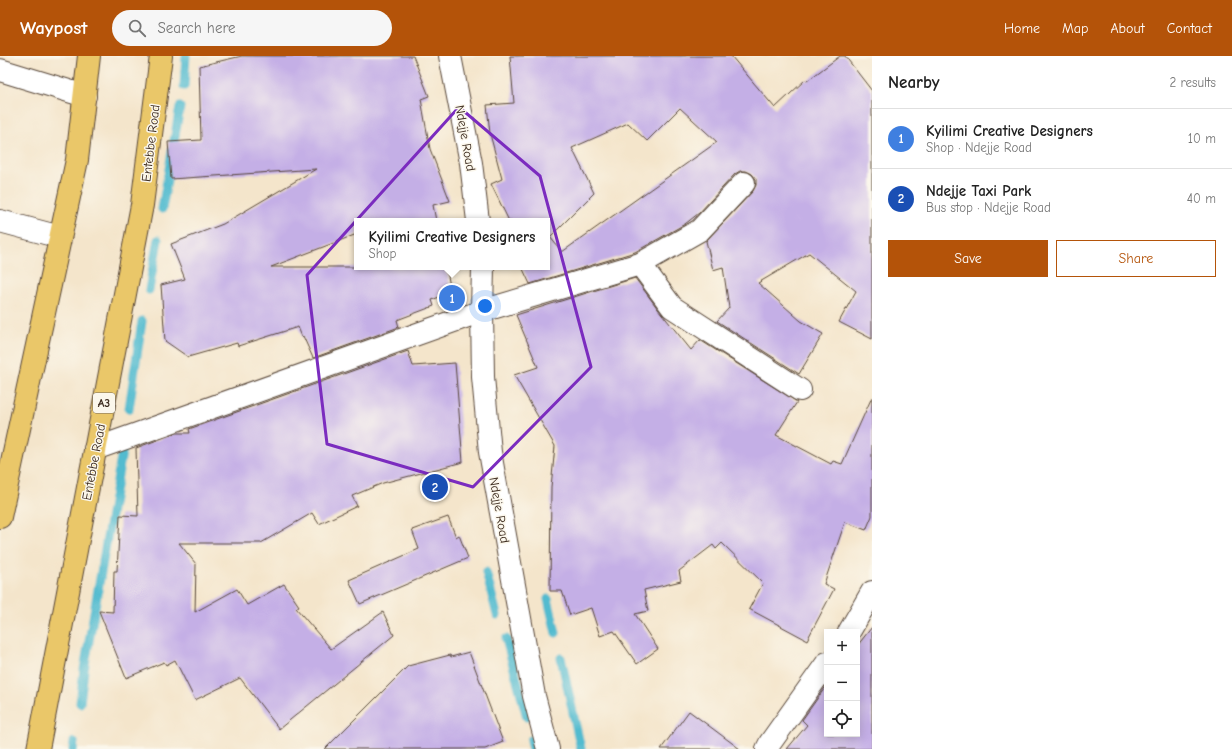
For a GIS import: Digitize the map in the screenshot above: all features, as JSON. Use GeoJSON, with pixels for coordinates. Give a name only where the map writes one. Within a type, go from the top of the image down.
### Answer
{"type":"FeatureCollection","features":[{"type":"Feature","properties":{"kind":"main road"},"geometry":{"type":"LineString","coordinates":[[0,517],[77,160],[89,56]]}},
{"type":"Feature","properties":{"kind":"main road","name":"Entebbe Road"},"geometry":{"type":"LineString","coordinates":[[38,749],[142,205],[161,56]]}},
{"type":"Feature","properties":{"kind":"street","name":"Ndejje Road"},"geometry":{"type":"LineString","coordinates":[[450,56],[471,162],[478,218]]}},
{"type":"Feature","properties":{"kind":"street"},"geometry":{"type":"LineString","coordinates":[[0,70],[84,96]]}},
{"type":"Feature","properties":{"kind":"street"},"geometry":{"type":"LineString","coordinates":[[95,449],[482,311],[640,264],[700,230],[744,183]]}},
{"type":"Feature","properties":{"kind":"street"},"geometry":{"type":"LineString","coordinates":[[0,220],[60,237]]}},
{"type":"Feature","properties":{"kind":"street"},"geometry":{"type":"LineString","coordinates":[[640,264],[672,307],[800,390]]}},
{"type":"Feature","properties":{"kind":"street","name":"Ndejje Road"},"geometry":{"type":"LineString","coordinates":[[483,270],[483,377],[490,452],[534,696],[548,749]]}},
{"type":"Feature","properties":{"kind":"street"},"geometry":{"type":"LineString","coordinates":[[851,629],[872,592]]}},
{"type":"Feature","properties":{"kind":"street"},"geometry":{"type":"LineString","coordinates":[[767,749],[826,665]]}},
{"type":"Feature","properties":{"kind":"highlighted area"},"geometry":{"type":"Polygon","coordinates":[[[459,107],[540,176],[591,367],[473,487],[327,444],[307,275],[459,107]]]}},
{"type":"Feature","properties":{"kind":"building"},"geometry":{"type":"Polygon","coordinates":[[[242,56],[413,56],[429,96],[421,99],[430,149],[450,201],[433,205],[435,218],[354,218],[354,235],[271,267],[354,267],[354,270],[445,270],[448,276],[451,292],[432,300],[434,306],[397,320],[399,327],[313,358],[298,327],[238,346],[237,343],[188,357],[165,341],[161,285],[185,279],[171,244],[223,224],[316,169],[171,179],[168,142],[201,140],[199,66],[242,56]]]}},
{"type":"Feature","properties":{"kind":"building"},"geometry":{"type":"Polygon","coordinates":[[[510,56],[731,56],[775,108],[805,80],[807,81],[840,56],[845,56],[872,91],[872,339],[839,322],[856,291],[809,253],[758,283],[801,321],[823,334],[799,374],[717,321],[729,308],[723,267],[713,270],[706,241],[753,191],[756,185],[756,179],[752,174],[746,171],[740,171],[735,174],[699,213],[685,224],[635,252],[530,284],[523,270],[550,270],[550,237],[550,218],[508,218],[491,184],[502,179],[490,134],[487,105],[514,103],[510,56]],[[680,108],[647,141],[628,123],[572,148],[594,193],[550,237],[562,252],[717,142],[680,108]]]}},
{"type":"Feature","properties":{"kind":"building"},"geometry":{"type":"Polygon","coordinates":[[[635,278],[691,350],[700,340],[797,402],[776,435],[831,464],[833,461],[842,464],[872,397],[872,516],[866,530],[845,522],[824,584],[834,589],[807,640],[749,609],[763,583],[722,543],[716,549],[713,545],[679,571],[681,581],[644,590],[648,611],[635,614],[658,649],[637,664],[614,631],[600,636],[591,608],[570,615],[562,591],[550,591],[551,487],[555,446],[514,375],[538,367],[516,315],[635,278]]]}},
{"type":"Feature","properties":{"kind":"building"},"geometry":{"type":"Polygon","coordinates":[[[408,351],[413,366],[455,363],[463,462],[383,483],[352,496],[357,506],[319,524],[312,513],[261,543],[179,543],[196,564],[195,612],[237,589],[247,605],[284,584],[299,606],[296,608],[331,649],[383,612],[394,635],[279,729],[240,678],[195,700],[175,660],[166,665],[164,662],[126,678],[99,611],[113,612],[114,571],[117,571],[120,515],[138,516],[136,448],[176,433],[190,433],[189,429],[408,351]]]}},
{"type":"Feature","properties":{"kind":"building"},"geometry":{"type":"Polygon","coordinates":[[[448,517],[456,537],[459,535],[468,558],[360,604],[349,580],[419,549],[412,530],[448,517]]]}},
{"type":"Feature","properties":{"kind":"building"},"geometry":{"type":"Polygon","coordinates":[[[872,627],[872,749],[787,749],[807,725],[802,720],[824,689],[824,737],[860,737],[860,642],[872,627]]]}},
{"type":"Feature","properties":{"kind":"building"},"geometry":{"type":"Polygon","coordinates":[[[469,652],[503,742],[485,749],[325,749],[408,666],[450,655],[451,657],[469,652]]]}},
{"type":"Feature","properties":{"kind":"building"},"geometry":{"type":"Polygon","coordinates":[[[689,711],[740,749],[661,749],[689,711]]]}},
{"type":"Feature","properties":{"kind":"waterway"},"geometry":{"type":"LineString","coordinates":[[184,86],[186,56]]}},
{"type":"Feature","properties":{"kind":"waterway"},"geometry":{"type":"LineString","coordinates":[[162,209],[180,107]]}},
{"type":"Feature","properties":{"kind":"waterway"},"geometry":{"type":"LineString","coordinates":[[149,290],[158,240]]}},
{"type":"Feature","properties":{"kind":"waterway"},"geometry":{"type":"LineString","coordinates":[[129,409],[142,321]]}},
{"type":"Feature","properties":{"kind":"waterway"},"geometry":{"type":"LineString","coordinates":[[80,703],[84,670],[122,452]]}},
{"type":"Feature","properties":{"kind":"waterway"},"geometry":{"type":"LineString","coordinates":[[486,572],[497,615]]}},
{"type":"Feature","properties":{"kind":"waterway"},"geometry":{"type":"LineString","coordinates":[[548,599],[556,633]]}},
{"type":"Feature","properties":{"kind":"waterway"},"geometry":{"type":"LineString","coordinates":[[506,639],[527,717]]}},
{"type":"Feature","properties":{"kind":"waterway"},"geometry":{"type":"LineString","coordinates":[[561,658],[581,749]]}},
{"type":"Feature","properties":{"kind":"waterway"},"geometry":{"type":"LineString","coordinates":[[531,740],[533,749]]}},
{"type":"Feature","properties":{"kind":"waterway"},"geometry":{"type":"LineString","coordinates":[[73,749],[74,742]]}},
{"type":"Feature","properties":{"kind":"place","name":"Kyilimi Creative Designers"},"geometry":{"type":"Point","coordinates":[452,298]}},
{"type":"Feature","properties":{"kind":"place","name":"Ndejje Taxi Park"},"geometry":{"type":"Point","coordinates":[435,487]}}]}
